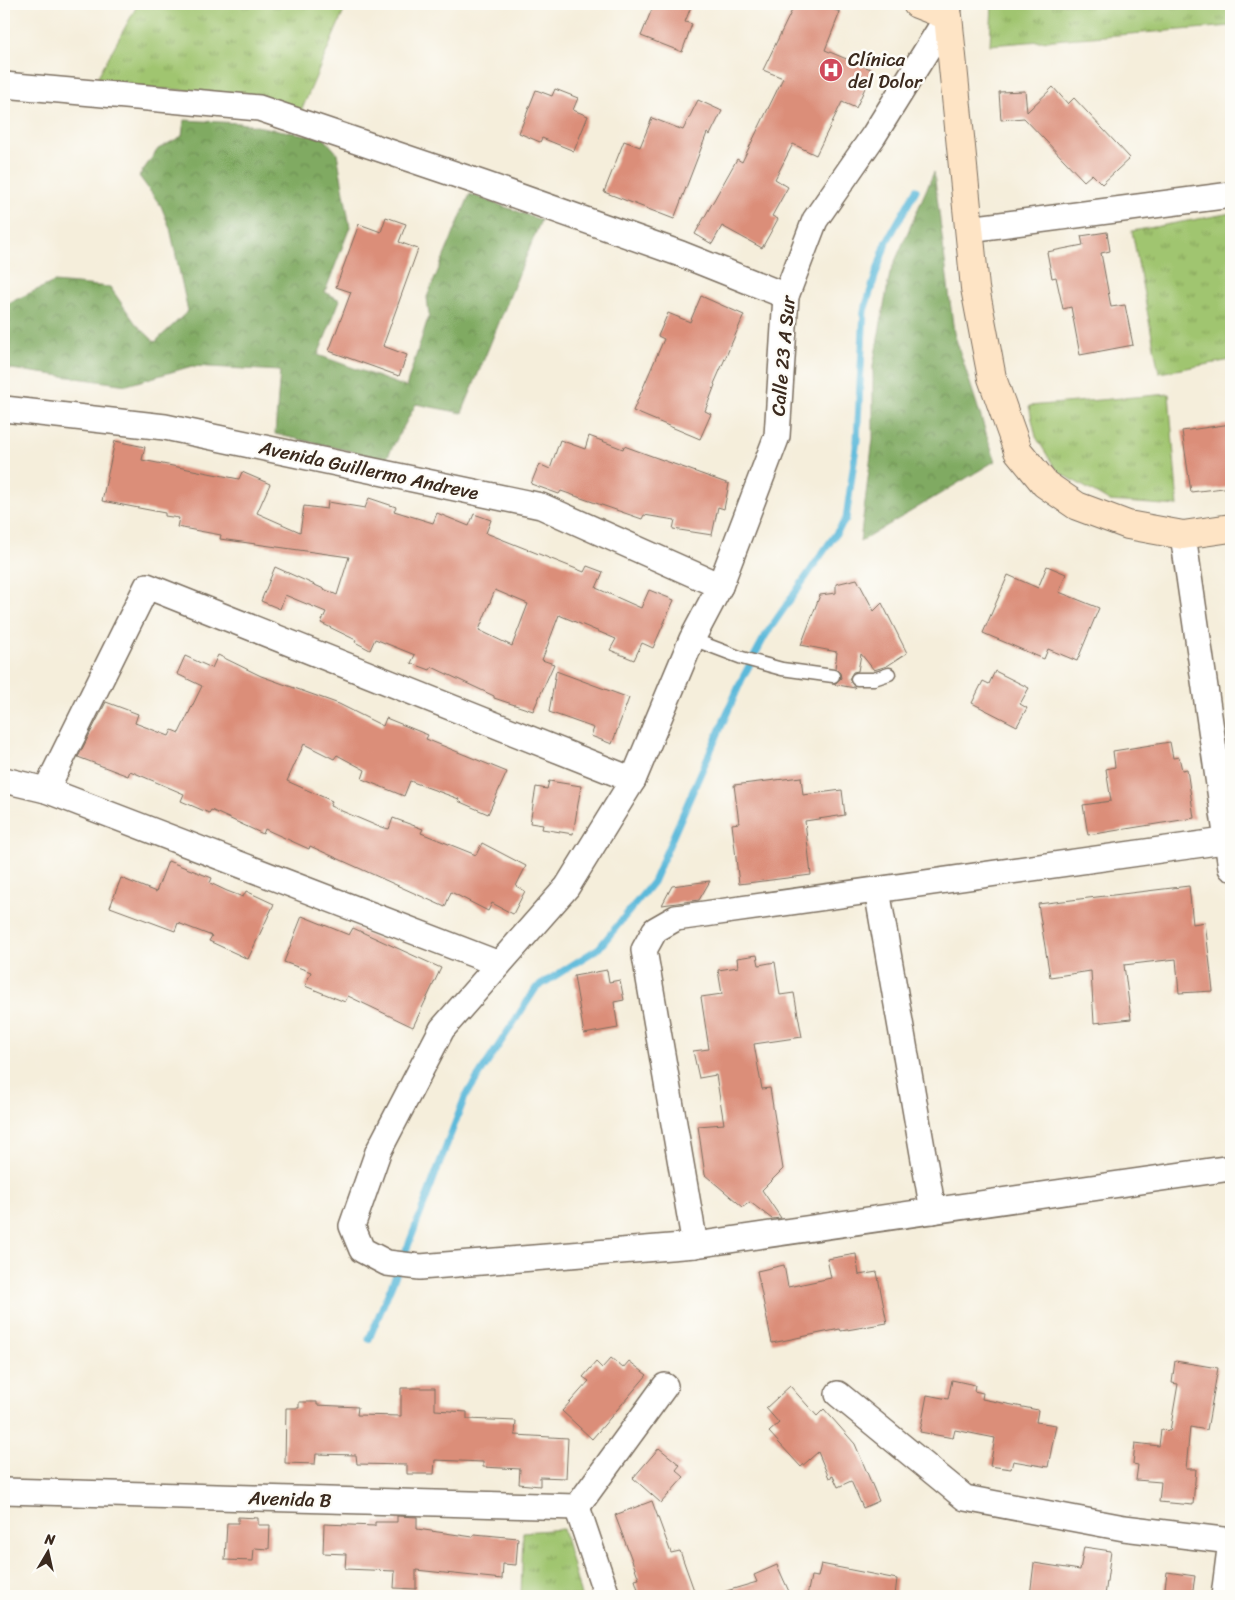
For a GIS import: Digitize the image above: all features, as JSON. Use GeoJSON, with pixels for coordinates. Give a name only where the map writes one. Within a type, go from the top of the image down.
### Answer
{"type":"FeatureCollection","features":[{"type":"Feature","properties":{"kind":"street"},"geometry":{"type":"LineString","coordinates":[[916,4],[949,10],[975,288],[992,378],[1018,451],[1045,484],[1077,506],[1128,525],[1183,535],[1231,528]]}},
{"type":"Feature","properties":{"kind":"street","name":"Calle 23 A Sur"},"geometry":{"type":"LineString","coordinates":[[949,10],[874,135],[815,220],[786,296],[777,436],[720,586],[692,639],[633,780],[566,887],[442,1029],[378,1152],[352,1226],[362,1250],[387,1263],[420,1267],[695,1245],[1231,1168]]}},
{"type":"Feature","properties":{"kind":"street"},"geometry":{"type":"LineString","coordinates":[[4,85],[258,108],[484,184],[681,254],[786,296]]}},
{"type":"Feature","properties":{"kind":"street"},"geometry":{"type":"LineString","coordinates":[[969,229],[1231,195]]}},
{"type":"Feature","properties":{"kind":"street","name":"Avenida Guillermo Andreve"},"geometry":{"type":"LineString","coordinates":[[4,409],[165,427],[541,506],[720,586]]}},
{"type":"Feature","properties":{"kind":"street"},"geometry":{"type":"LineString","coordinates":[[1183,535],[1230,840],[1231,868]]}},
{"type":"Feature","properties":{"kind":"street"},"geometry":{"type":"LineString","coordinates":[[46,790],[147,586],[633,780]]}},
{"type":"Feature","properties":{"kind":"street"},"geometry":{"type":"LineString","coordinates":[[4,780],[46,790],[499,964]]}},
{"type":"Feature","properties":{"kind":"street"},"geometry":{"type":"LineString","coordinates":[[695,1245],[644,950],[648,939],[655,930],[676,918],[1230,840]]}},
{"type":"Feature","properties":{"kind":"street"},"geometry":{"type":"LineString","coordinates":[[877,890],[932,1211]]}},
{"type":"Feature","properties":{"kind":"street"},"geometry":{"type":"LineString","coordinates":[[607,1596],[577,1507],[665,1386]]}},
{"type":"Feature","properties":{"kind":"street"},"geometry":{"type":"LineString","coordinates":[[838,1394],[965,1498],[1124,1528],[1231,1541],[1224,1596]]}},
{"type":"Feature","properties":{"kind":"street","name":"Avenida B"},"geometry":{"type":"LineString","coordinates":[[4,1491],[577,1507]]}},
{"type":"Feature","properties":{"kind":"lane"},"geometry":{"type":"LineString","coordinates":[[692,639],[742,658],[782,669],[833,676]]}},
{"type":"Feature","properties":{"kind":"lane"},"geometry":{"type":"LineString","coordinates":[[857,679],[874,679],[889,674]]}},
{"type":"Feature","properties":{"kind":"green space"},"geometry":{"type":"Polygon","coordinates":[[[138,4],[347,4],[300,114],[249,94],[93,85],[138,4]]]}},
{"type":"Feature","properties":{"kind":"green space"},"geometry":{"type":"Polygon","coordinates":[[[992,4],[1231,4],[1231,26],[990,45],[992,4]]]}},
{"type":"Feature","properties":{"kind":"green space"},"geometry":{"type":"Polygon","coordinates":[[[184,120],[239,123],[324,138],[337,153],[350,227],[325,292],[340,300],[318,355],[406,387],[429,315],[427,297],[470,194],[541,220],[462,413],[416,404],[386,459],[275,434],[280,371],[192,366],[127,385],[4,368],[4,305],[54,282],[110,287],[136,324],[155,342],[188,311],[170,228],[161,206],[139,176],[158,149],[182,136],[184,120]]]}},
{"type":"Feature","properties":{"kind":"green space"},"geometry":{"type":"Polygon","coordinates":[[[934,172],[954,333],[995,461],[860,542],[873,439],[873,366],[890,273],[934,172]]]}},
{"type":"Feature","properties":{"kind":"green space"},"geometry":{"type":"Polygon","coordinates":[[[1231,213],[1231,360],[1159,373],[1132,231],[1231,213]]]}},
{"type":"Feature","properties":{"kind":"green space"},"geometry":{"type":"Polygon","coordinates":[[[1169,394],[1178,506],[1109,501],[1057,471],[1036,437],[1029,406],[1169,394]]]}},
{"type":"Feature","properties":{"kind":"green space"},"geometry":{"type":"Polygon","coordinates":[[[563,1529],[581,1596],[521,1596],[523,1532],[563,1529]]]}},
{"type":"Feature","properties":{"kind":"building"},"geometry":{"type":"Polygon","coordinates":[[[654,4],[692,4],[685,22],[692,24],[682,52],[641,36],[654,4]]]}},
{"type":"Feature","properties":{"kind":"building"},"geometry":{"type":"Polygon","coordinates":[[[795,4],[818,4],[840,12],[825,50],[873,70],[856,108],[842,102],[816,155],[793,144],[775,179],[788,187],[772,216],[778,219],[762,248],[722,226],[712,244],[695,234],[737,159],[742,162],[783,78],[763,70],[795,4]]]}},
{"type":"Feature","properties":{"kind":"building"},"geometry":{"type":"Polygon","coordinates":[[[1053,87],[1068,104],[1074,98],[1130,158],[1102,184],[1092,174],[1084,181],[1024,118],[1001,120],[999,92],[1025,91],[1027,112],[1053,87]]]}},
{"type":"Feature","properties":{"kind":"building"},"geometry":{"type":"Polygon","coordinates":[[[555,89],[578,98],[573,110],[588,116],[574,151],[542,138],[540,142],[519,133],[536,90],[552,96],[555,89]]]}},
{"type":"Feature","properties":{"kind":"building"},"geometry":{"type":"Polygon","coordinates":[[[698,100],[722,111],[710,135],[707,133],[674,219],[604,192],[624,141],[640,147],[652,118],[683,130],[698,100]]]}},
{"type":"Feature","properties":{"kind":"building"},"geometry":{"type":"Polygon","coordinates":[[[386,217],[406,224],[399,242],[418,249],[383,346],[407,355],[399,376],[329,351],[351,292],[336,287],[359,224],[381,232],[386,217]]]}},
{"type":"Feature","properties":{"kind":"building"},"geometry":{"type":"Polygon","coordinates":[[[1107,232],[1110,251],[1101,253],[1111,307],[1125,305],[1133,345],[1080,355],[1071,307],[1063,309],[1056,277],[1052,278],[1047,252],[1083,245],[1081,236],[1107,232]]]}},
{"type":"Feature","properties":{"kind":"building"},"geometry":{"type":"Polygon","coordinates":[[[701,296],[744,315],[714,384],[705,411],[711,414],[700,439],[633,411],[664,339],[658,336],[668,313],[690,322],[701,296]]]}},
{"type":"Feature","properties":{"kind":"building"},"geometry":{"type":"Polygon","coordinates":[[[1231,424],[1231,487],[1191,492],[1182,431],[1231,424]]]}},
{"type":"Feature","properties":{"kind":"building"},"geometry":{"type":"Polygon","coordinates":[[[589,436],[623,449],[624,446],[729,484],[724,509],[718,507],[712,535],[673,529],[675,520],[644,515],[642,519],[561,491],[559,494],[531,484],[539,464],[550,469],[560,440],[585,449],[589,436]]]}},
{"type":"Feature","properties":{"kind":"building"},"geometry":{"type":"Polygon","coordinates":[[[115,441],[145,447],[142,460],[239,479],[242,472],[270,484],[257,513],[300,532],[304,506],[327,509],[328,502],[365,508],[369,498],[396,507],[394,511],[433,523],[437,513],[469,526],[474,514],[491,520],[486,533],[584,572],[587,566],[603,572],[596,588],[641,608],[649,590],[674,600],[653,648],[642,643],[634,660],[610,650],[616,639],[559,615],[542,660],[554,664],[533,711],[494,698],[494,696],[432,667],[430,670],[411,663],[415,655],[375,639],[370,650],[355,642],[356,640],[321,623],[326,612],[285,595],[280,609],[261,601],[275,567],[337,595],[349,557],[220,539],[221,535],[177,527],[179,518],[165,516],[165,513],[102,501],[115,441]],[[495,590],[479,630],[512,646],[528,604],[495,590]]]}},
{"type":"Feature","properties":{"kind":"building"},"geometry":{"type":"Polygon","coordinates":[[[1047,566],[1066,574],[1059,592],[1099,608],[1077,661],[1048,649],[1044,659],[983,633],[1008,575],[1038,588],[1047,566]]]}},
{"type":"Feature","properties":{"kind":"building"},"geometry":{"type":"Polygon","coordinates":[[[857,579],[874,611],[882,603],[907,653],[887,666],[874,670],[861,654],[858,671],[853,672],[849,679],[855,688],[832,684],[841,678],[840,673],[835,668],[837,652],[801,645],[820,595],[836,593],[836,584],[857,579]]]}},
{"type":"Feature","properties":{"kind":"building"},"geometry":{"type":"Polygon","coordinates":[[[218,655],[261,676],[339,704],[383,726],[386,718],[428,735],[426,739],[507,772],[488,814],[458,801],[459,799],[410,781],[404,796],[362,779],[365,770],[337,755],[334,759],[304,744],[287,781],[332,801],[330,806],[377,826],[389,829],[393,818],[423,829],[421,833],[476,855],[482,843],[526,866],[516,886],[525,891],[513,914],[492,903],[488,911],[451,892],[445,907],[310,846],[309,849],[265,829],[263,834],[211,810],[209,813],[181,801],[184,794],[130,771],[128,776],[78,757],[106,702],[138,714],[135,723],[169,736],[172,730],[179,733],[202,686],[177,674],[185,656],[212,668],[218,655]]]}},
{"type":"Feature","properties":{"kind":"building"},"geometry":{"type":"Polygon","coordinates":[[[556,671],[629,698],[612,744],[591,736],[594,728],[549,712],[556,671]]]}},
{"type":"Feature","properties":{"kind":"building"},"geometry":{"type":"Polygon","coordinates":[[[995,671],[1029,688],[1020,704],[1027,708],[1017,726],[972,703],[983,681],[989,684],[995,671]]]}},
{"type":"Feature","properties":{"kind":"building"},"geometry":{"type":"Polygon","coordinates":[[[1170,742],[1173,758],[1179,757],[1182,770],[1187,769],[1194,818],[1088,835],[1083,805],[1111,801],[1106,769],[1115,767],[1113,751],[1170,742]]]}},
{"type":"Feature","properties":{"kind":"building"},"geometry":{"type":"Polygon","coordinates":[[[801,777],[803,795],[842,790],[845,815],[805,821],[811,875],[739,884],[732,824],[739,823],[734,785],[801,777]]]}},
{"type":"Feature","properties":{"kind":"building"},"geometry":{"type":"Polygon","coordinates":[[[549,781],[581,786],[573,834],[542,829],[543,825],[530,823],[536,787],[547,789],[549,781]]]}},
{"type":"Feature","properties":{"kind":"building"},"geometry":{"type":"Polygon","coordinates":[[[168,861],[212,878],[210,883],[227,891],[243,897],[246,891],[274,904],[248,959],[209,941],[212,936],[178,923],[175,931],[110,907],[121,878],[156,892],[168,861]]]}},
{"type":"Feature","properties":{"kind":"building"},"geometry":{"type":"Polygon","coordinates":[[[710,881],[699,900],[662,905],[672,886],[710,881]]]}},
{"type":"Feature","properties":{"kind":"building"},"geometry":{"type":"Polygon","coordinates":[[[1189,886],[1193,924],[1205,922],[1213,991],[1179,993],[1176,959],[1124,965],[1131,1019],[1094,1023],[1091,971],[1050,977],[1038,904],[1189,886]]]}},
{"type":"Feature","properties":{"kind":"building"},"geometry":{"type":"Polygon","coordinates":[[[302,916],[349,935],[353,928],[441,968],[413,1027],[348,996],[345,1002],[305,986],[311,972],[284,962],[302,916]]]}},
{"type":"Feature","properties":{"kind":"building"},"geometry":{"type":"Polygon","coordinates":[[[757,955],[759,965],[775,962],[780,995],[794,993],[802,1037],[754,1044],[762,1089],[770,1088],[783,1169],[762,1190],[781,1218],[772,1219],[750,1202],[743,1207],[705,1175],[698,1126],[724,1124],[716,1075],[699,1078],[693,1051],[709,1049],[701,997],[722,994],[718,970],[738,967],[737,958],[757,955]]]}},
{"type":"Feature","properties":{"kind":"building"},"geometry":{"type":"Polygon","coordinates":[[[607,970],[609,982],[620,980],[624,1000],[614,1002],[618,1028],[584,1034],[574,976],[607,970]]]}},
{"type":"Feature","properties":{"kind":"building"},"geometry":{"type":"Polygon","coordinates":[[[856,1254],[859,1275],[877,1272],[887,1323],[841,1331],[840,1329],[772,1343],[757,1271],[784,1265],[788,1287],[831,1278],[827,1259],[856,1254]]]}},
{"type":"Feature","properties":{"kind":"building"},"geometry":{"type":"Polygon","coordinates":[[[611,1358],[623,1368],[629,1361],[647,1375],[592,1439],[562,1411],[589,1381],[583,1377],[596,1362],[602,1368],[611,1358]]]}},
{"type":"Feature","properties":{"kind":"building"},"geometry":{"type":"Polygon","coordinates":[[[1175,1361],[1218,1368],[1207,1430],[1190,1427],[1186,1469],[1196,1469],[1193,1505],[1159,1502],[1161,1482],[1136,1480],[1138,1465],[1133,1464],[1135,1443],[1159,1446],[1161,1430],[1170,1431],[1178,1384],[1172,1383],[1175,1361]]]}},
{"type":"Feature","properties":{"kind":"building"},"geometry":{"type":"Polygon","coordinates":[[[952,1380],[975,1385],[974,1391],[983,1393],[982,1399],[1038,1410],[1036,1422],[1056,1425],[1048,1467],[1013,1461],[1011,1469],[990,1466],[995,1438],[955,1430],[953,1438],[920,1432],[927,1395],[948,1399],[952,1380]]]}},
{"type":"Feature","properties":{"kind":"building"},"geometry":{"type":"Polygon","coordinates":[[[790,1386],[817,1416],[824,1409],[855,1444],[879,1501],[863,1508],[851,1481],[838,1487],[833,1476],[829,1478],[818,1452],[801,1467],[769,1432],[779,1423],[766,1408],[790,1386]]]}},
{"type":"Feature","properties":{"kind":"building"},"geometry":{"type":"Polygon","coordinates":[[[401,1388],[435,1388],[435,1410],[467,1412],[467,1419],[516,1421],[515,1435],[568,1438],[566,1478],[540,1477],[540,1486],[519,1484],[520,1469],[483,1467],[483,1462],[435,1460],[434,1474],[407,1474],[407,1465],[357,1464],[356,1455],[316,1454],[315,1464],[285,1463],[286,1408],[299,1408],[299,1402],[317,1402],[317,1405],[358,1407],[357,1415],[401,1416],[401,1388]]]}},
{"type":"Feature","properties":{"kind":"building"},"geometry":{"type":"Polygon","coordinates":[[[659,1448],[680,1465],[676,1470],[684,1477],[661,1503],[633,1478],[659,1448]]]}},
{"type":"Feature","properties":{"kind":"building"},"geometry":{"type":"Polygon","coordinates":[[[652,1501],[671,1553],[680,1551],[696,1596],[640,1596],[635,1580],[639,1579],[615,1515],[652,1501]]]}},
{"type":"Feature","properties":{"kind":"building"},"geometry":{"type":"Polygon","coordinates":[[[397,1516],[417,1517],[417,1529],[473,1537],[474,1534],[518,1538],[516,1565],[503,1564],[502,1579],[416,1570],[416,1589],[394,1588],[395,1571],[345,1569],[346,1554],[323,1553],[324,1524],[375,1526],[375,1522],[397,1522],[397,1516]]]}},
{"type":"Feature","properties":{"kind":"building"},"geometry":{"type":"Polygon","coordinates":[[[238,1517],[258,1518],[258,1525],[270,1525],[269,1549],[254,1548],[253,1561],[225,1560],[227,1523],[238,1523],[238,1517]]]}},
{"type":"Feature","properties":{"kind":"building"},"geometry":{"type":"Polygon","coordinates":[[[1084,1547],[1111,1551],[1105,1596],[1030,1596],[1034,1563],[1080,1570],[1084,1547]]]}},
{"type":"Feature","properties":{"kind":"building"},"geometry":{"type":"Polygon","coordinates":[[[821,1564],[897,1579],[895,1596],[807,1596],[811,1576],[818,1577],[821,1564]]]}},
{"type":"Feature","properties":{"kind":"building"},"geometry":{"type":"Polygon","coordinates":[[[777,1565],[791,1596],[724,1596],[723,1592],[757,1582],[754,1575],[777,1565]]]}},
{"type":"Feature","properties":{"kind":"building"},"geometry":{"type":"Polygon","coordinates":[[[1167,1572],[1195,1576],[1192,1596],[1164,1596],[1167,1572]]]}},
{"type":"Feature","properties":{"kind":"waterway"},"geometry":{"type":"LineString","coordinates":[[369,1339],[408,1246],[465,1097],[536,988],[599,948],[653,882],[742,679],[765,636],[846,519],[857,440],[864,311],[886,243],[916,190]]}},
{"type":"Feature","properties":{"kind":"place","name":"Clínica del Dolor"},"geometry":{"type":"Point","coordinates":[831,70]}}]}
